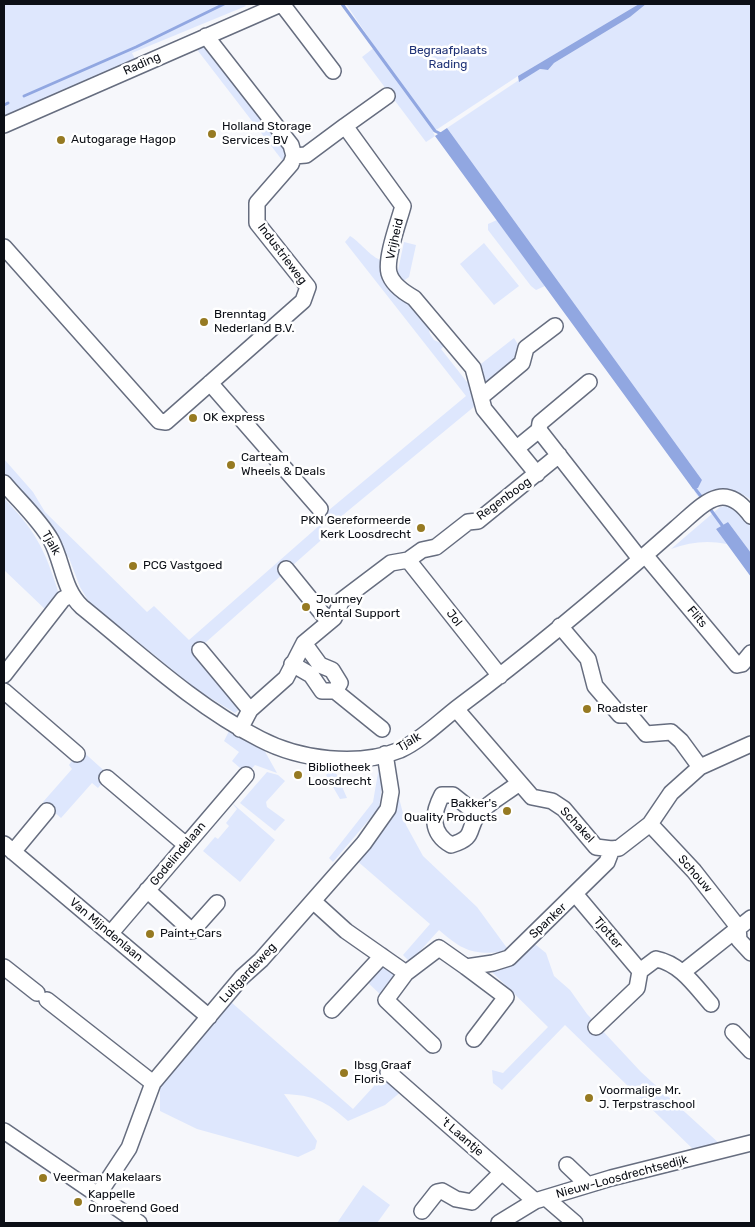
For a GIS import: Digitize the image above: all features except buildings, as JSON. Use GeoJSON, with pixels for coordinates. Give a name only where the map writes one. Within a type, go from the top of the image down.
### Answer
{"type":"FeatureCollection","features":[{"type":"Feature","properties":{"kind":"street","name":"Rading"},"geometry":{"type":"LineString","coordinates":[[4,125],[282,4]]}},
{"type":"Feature","properties":{"kind":"street"},"geometry":{"type":"LineString","coordinates":[[282,4],[333,71]]}},
{"type":"Feature","properties":{"kind":"street"},"geometry":{"type":"LineString","coordinates":[[206,36],[290,145],[294,156],[306,155],[387,96]]}},
{"type":"Feature","properties":{"kind":"street","name":"Vrijheid"},"geometry":{"type":"LineString","coordinates":[[345,126],[403,206],[390,259],[389,273],[401,291],[414,298],[473,368],[484,409],[537,474]]}},
{"type":"Feature","properties":{"kind":"street","name":"Industrieweg"},"geometry":{"type":"LineString","coordinates":[[4,247],[159,421],[166,422],[303,301],[308,287],[257,223],[257,203],[291,164],[294,156]]}},
{"type":"Feature","properties":{"kind":"street"},"geometry":{"type":"LineString","coordinates":[[481,397],[522,363],[526,348],[555,326]]}},
{"type":"Feature","properties":{"kind":"street"},"geometry":{"type":"LineString","coordinates":[[517,448],[539,430],[540,423],[589,382]]}},
{"type":"Feature","properties":{"kind":"street"},"geometry":{"type":"LineString","coordinates":[[210,383],[320,509]]}},
{"type":"Feature","properties":{"kind":"street"},"geometry":{"type":"LineString","coordinates":[[539,430],[643,557]]}},
{"type":"Feature","properties":{"kind":"street","name":"Regenboog"},"geometry":{"type":"LineString","coordinates":[[240,728],[250,710],[286,678],[304,643],[334,618],[342,600],[391,563],[408,560],[422,550],[436,547],[468,522],[478,521],[560,455]]}},
{"type":"Feature","properties":{"kind":"street","name":"Tjalk"},"geometry":{"type":"LineString","coordinates":[[4,483],[50,538],[58,554],[71,595],[82,607],[188,692],[240,728],[261,740],[281,748],[316,756],[364,758],[400,749],[500,676],[703,505],[720,496],[736,498],[751,516]]}},
{"type":"Feature","properties":{"kind":"street","name":"Flits"},"geometry":{"type":"LineString","coordinates":[[643,557],[736,665],[742,664],[751,654]]}},
{"type":"Feature","properties":{"kind":"street","name":"Jol"},"geometry":{"type":"LineString","coordinates":[[408,560],[500,676]]}},
{"type":"Feature","properties":{"kind":"street"},"geometry":{"type":"LineString","coordinates":[[286,569],[329,622]]}},
{"type":"Feature","properties":{"kind":"street"},"geometry":{"type":"LineString","coordinates":[[4,675],[63,599],[71,595]]}},
{"type":"Feature","properties":{"kind":"street"},"geometry":{"type":"LineString","coordinates":[[560,626],[588,659],[594,686],[620,715],[630,715],[646,734],[671,732],[681,741],[700,768]]}},
{"type":"Feature","properties":{"kind":"street"},"geometry":{"type":"LineString","coordinates":[[304,643],[320,665],[332,670],[340,682],[335,691]]}},
{"type":"Feature","properties":{"kind":"street"},"geometry":{"type":"LineString","coordinates":[[200,650],[250,710]]}},
{"type":"Feature","properties":{"kind":"street"},"geometry":{"type":"LineString","coordinates":[[292,664],[311,675],[322,692],[335,691],[382,729]]}},
{"type":"Feature","properties":{"kind":"street"},"geometry":{"type":"LineString","coordinates":[[4,691],[77,754]]}},
{"type":"Feature","properties":{"kind":"street","name":"Schakel"},"geometry":{"type":"LineString","coordinates":[[456,709],[532,797],[552,801],[564,809],[596,847],[612,849]]}},
{"type":"Feature","properties":{"kind":"street"},"geometry":{"type":"LineString","coordinates":[[612,849],[619,848],[650,824],[671,793],[700,768],[751,744]]}},
{"type":"Feature","properties":{"kind":"street","name":"Luitgardeweg"},"geometry":{"type":"LineString","coordinates":[[98,1195],[129,1148],[153,1083],[209,1016],[364,843],[388,808],[391,792],[385,754]]}},
{"type":"Feature","properties":{"kind":"street","name":"Godelindelaan"},"geometry":{"type":"LineString","coordinates":[[110,934],[246,775]]}},
{"type":"Feature","properties":{"kind":"street"},"geometry":{"type":"LineString","coordinates":[[107,778],[186,845]]}},
{"type":"Feature","properties":{"kind":"street"},"geometry":{"type":"LineString","coordinates":[[478,815],[519,783]]}},
{"type":"Feature","properties":{"kind":"street"},"geometry":{"type":"LineString","coordinates":[[9,848],[48,811]]}},
{"type":"Feature","properties":{"kind":"street","name":"Schouw"},"geometry":{"type":"LineString","coordinates":[[650,824],[694,871],[738,927],[739,940],[751,954]]}},
{"type":"Feature","properties":{"kind":"street","name":"Van Mijndenlaan"},"geometry":{"type":"LineString","coordinates":[[9,848],[209,1016]]}},
{"type":"Feature","properties":{"kind":"street","name":"Spanker"},"geometry":{"type":"LineString","coordinates":[[466,967],[493,963],[508,958],[576,895],[608,862],[612,849]]}},
{"type":"Feature","properties":{"kind":"street"},"geometry":{"type":"LineString","coordinates":[[147,890],[192,931],[217,903]]}},
{"type":"Feature","properties":{"kind":"street","name":"Tjotter"},"geometry":{"type":"LineString","coordinates":[[576,895],[640,971]]}},
{"type":"Feature","properties":{"kind":"street"},"geometry":{"type":"LineString","coordinates":[[313,901],[346,932],[406,973]]}},
{"type":"Feature","properties":{"kind":"street"},"geometry":{"type":"LineString","coordinates":[[683,972],[751,918]]}},
{"type":"Feature","properties":{"kind":"street"},"geometry":{"type":"LineString","coordinates":[[433,1045],[386,1000],[406,973],[439,948],[506,997],[474,1039]]}},
{"type":"Feature","properties":{"kind":"street"},"geometry":{"type":"LineString","coordinates":[[332,1010],[382,956]]}},
{"type":"Feature","properties":{"kind":"street"},"geometry":{"type":"LineString","coordinates":[[596,1027],[637,988],[640,971],[656,959],[667,961],[683,972],[711,1004]]}},
{"type":"Feature","properties":{"kind":"street"},"geometry":{"type":"LineString","coordinates":[[4,967],[153,1083]]}},
{"type":"Feature","properties":{"kind":"street"},"geometry":{"type":"LineString","coordinates":[[733,1032],[751,1051]]}},
{"type":"Feature","properties":{"kind":"street","name":"'t Laantje"},"geometry":{"type":"LineString","coordinates":[[388,1072],[502,1172],[575,1223]]}},
{"type":"Feature","properties":{"kind":"street"},"geometry":{"type":"LineString","coordinates":[[4,1131],[140,1223]]}},
{"type":"Feature","properties":{"kind":"street","name":"Nieuw-Loosdrechtsedijk"},"geometry":{"type":"LineString","coordinates":[[498,1223],[541,1199],[751,1143]]}},
{"type":"Feature","properties":{"kind":"street"},"geometry":{"type":"LineString","coordinates":[[566,1165],[588,1185]]}},
{"type":"Feature","properties":{"kind":"street"},"geometry":{"type":"LineString","coordinates":[[422,1211],[436,1192],[442,1191],[456,1198],[472,1202],[502,1172]]}},
{"type":"Feature","properties":{"kind":"green space"},"geometry":{"type":"Polygon","coordinates":[[[4,4],[244,4],[246,6],[132,53],[136,61],[4,116],[4,4]]]}},
{"type":"Feature","properties":{"kind":"green space","name":"Begraafplaats Rading"},"geometry":{"type":"Polygon","coordinates":[[[346,4],[639,4],[518,76],[433,132],[435,136],[426,142],[362,57],[375,47],[346,4]]]}},
{"type":"Feature","properties":{"kind":"green space"},"geometry":{"type":"Polygon","coordinates":[[[646,4],[751,4],[751,500],[738,492],[732,491],[721,494],[704,506],[693,489],[698,488],[702,480],[447,128],[519,80],[540,69],[548,70],[554,63],[630,17],[646,4]]]}},
{"type":"Feature","properties":{"kind":"green space"},"geometry":{"type":"Polygon","coordinates":[[[200,45],[210,49],[288,151],[288,162],[282,160],[195,47],[200,45]]]}},
{"type":"Feature","properties":{"kind":"green space"},"geometry":{"type":"Polygon","coordinates":[[[497,220],[545,286],[536,290],[531,286],[488,230],[488,224],[497,220]]]}},
{"type":"Feature","properties":{"kind":"green space"},"geometry":{"type":"Polygon","coordinates":[[[350,236],[375,257],[386,262],[424,313],[430,334],[434,340],[445,345],[441,349],[467,382],[472,378],[481,401],[332,524],[323,515],[466,396],[345,242],[350,236]]]}},
{"type":"Feature","properties":{"kind":"green space"},"geometry":{"type":"Polygon","coordinates":[[[404,242],[416,245],[409,277],[402,282],[397,275],[404,242]]]}},
{"type":"Feature","properties":{"kind":"green space"},"geometry":{"type":"Polygon","coordinates":[[[484,243],[519,286],[494,305],[460,264],[484,243]]]}},
{"type":"Feature","properties":{"kind":"green space"},"geometry":{"type":"Polygon","coordinates":[[[514,338],[519,346],[515,360],[481,387],[477,367],[514,338]]]}},
{"type":"Feature","properties":{"kind":"green space"},"geometry":{"type":"Polygon","coordinates":[[[4,459],[33,492],[45,512],[147,612],[154,606],[189,640],[320,525],[328,534],[196,651],[243,706],[235,713],[197,690],[89,602],[80,587],[69,558],[4,476],[4,459]]]}},
{"type":"Feature","properties":{"kind":"green space"},"geometry":{"type":"Polygon","coordinates":[[[4,498],[31,530],[48,563],[58,591],[47,611],[4,570],[4,498]]]}},
{"type":"Feature","properties":{"kind":"green space"},"geometry":{"type":"Polygon","coordinates":[[[730,505],[751,520],[751,553],[728,522],[716,529],[727,544],[699,542],[671,549],[720,507],[730,505]]]}},
{"type":"Feature","properties":{"kind":"green space"},"geometry":{"type":"Polygon","coordinates":[[[229,731],[261,749],[263,748],[277,773],[255,765],[247,774],[232,761],[239,752],[224,741],[229,731]]]}},
{"type":"Feature","properties":{"kind":"green space"},"geometry":{"type":"Polygon","coordinates":[[[80,749],[109,775],[98,788],[92,783],[61,818],[43,802],[72,769],[69,765],[80,749]]]}},
{"type":"Feature","properties":{"kind":"green space"},"geometry":{"type":"Polygon","coordinates":[[[385,764],[379,808],[333,862],[329,858],[373,802],[379,767],[385,764]]]}},
{"type":"Feature","properties":{"kind":"green space"},"geometry":{"type":"Polygon","coordinates":[[[335,765],[364,766],[365,771],[336,773],[347,798],[340,799],[326,775],[335,765]]]}},
{"type":"Feature","properties":{"kind":"green space"},"geometry":{"type":"Polygon","coordinates":[[[267,772],[278,775],[285,781],[266,802],[267,807],[285,820],[275,831],[240,803],[267,772]]]}},
{"type":"Feature","properties":{"kind":"green space"},"geometry":{"type":"Polygon","coordinates":[[[399,798],[406,825],[423,856],[477,907],[507,948],[502,952],[483,953],[468,950],[461,947],[439,930],[410,962],[403,955],[430,924],[356,860],[393,817],[399,798]]]}},
{"type":"Feature","properties":{"kind":"green space"},"geometry":{"type":"Polygon","coordinates":[[[232,803],[275,840],[240,882],[203,851],[215,837],[218,839],[229,826],[226,823],[237,809],[232,803]]]}},
{"type":"Feature","properties":{"kind":"green space"},"geometry":{"type":"Polygon","coordinates":[[[531,941],[546,953],[554,976],[570,990],[587,1014],[641,1072],[721,1145],[696,1152],[565,1025],[502,1090],[493,1083],[492,1070],[503,1073],[548,1027],[492,972],[485,972],[495,964],[500,969],[531,941]]]}},
{"type":"Feature","properties":{"kind":"green space"},"geometry":{"type":"Polygon","coordinates":[[[382,963],[394,973],[392,980],[381,995],[365,980],[382,963]]]}},
{"type":"Feature","properties":{"kind":"green space"},"geometry":{"type":"Polygon","coordinates":[[[231,1002],[353,1109],[385,1074],[402,1091],[385,1105],[348,1121],[333,1108],[319,1100],[284,1094],[317,1141],[315,1149],[298,1157],[197,1129],[160,1111],[160,1085],[231,1002]]]}},
{"type":"Feature","properties":{"kind":"green space"},"geometry":{"type":"Polygon","coordinates":[[[363,1185],[390,1205],[377,1223],[337,1223],[363,1185]]]}},
{"type":"Feature","properties":{"kind":"water"},"geometry":{"type":"Polygon","coordinates":[[[639,4],[646,4],[630,17],[554,63],[548,70],[540,69],[519,82],[518,76],[639,4]]]}},
{"type":"Feature","properties":{"kind":"water"},"geometry":{"type":"Polygon","coordinates":[[[447,128],[702,480],[698,488],[693,489],[435,136],[447,128]]]}},
{"type":"Feature","properties":{"kind":"water"},"geometry":{"type":"Polygon","coordinates":[[[728,522],[751,553],[751,577],[716,529],[728,522]]]}},
{"type":"Feature","properties":{"kind":"waterway"},"geometry":{"type":"LineString","coordinates":[[24,96],[136,47],[224,4]]}},
{"type":"Feature","properties":{"kind":"waterway"},"geometry":{"type":"LineString","coordinates":[[342,4],[435,131],[443,135]]}},
{"type":"Feature","properties":{"kind":"waterway"},"geometry":{"type":"LineString","coordinates":[[4,105],[8,103]]}},
{"type":"Feature","properties":{"kind":"waterway"},"geometry":{"type":"LineString","coordinates":[[693,486],[703,499]]}},
{"type":"Feature","properties":{"kind":"waterway"},"geometry":{"type":"LineString","coordinates":[[708,506],[724,528]]}},
{"type":"Feature","properties":{"kind":"place","name":"Holland Storage Services BV"},"geometry":{"type":"Point","coordinates":[212,134]}},
{"type":"Feature","properties":{"kind":"place","name":"Autogarage Hagop"},"geometry":{"type":"Point","coordinates":[61,140]}},
{"type":"Feature","properties":{"kind":"place","name":"Brenntag Nederland B.V."},"geometry":{"type":"Point","coordinates":[204,322]}},
{"type":"Feature","properties":{"kind":"place","name":"OK express"},"geometry":{"type":"Point","coordinates":[193,418]}},
{"type":"Feature","properties":{"kind":"place","name":"Carteam Wheels & Deals"},"geometry":{"type":"Point","coordinates":[231,465]}},
{"type":"Feature","properties":{"kind":"place","name":"PKN Gereformeerde Kerk Loosdrecht"},"geometry":{"type":"Point","coordinates":[421,528]}},
{"type":"Feature","properties":{"kind":"place","name":"PCG Vastgoed"},"geometry":{"type":"Point","coordinates":[133,566]}},
{"type":"Feature","properties":{"kind":"place","name":"Journey Rental Support"},"geometry":{"type":"Point","coordinates":[306,607]}},
{"type":"Feature","properties":{"kind":"place","name":"Roadster"},"geometry":{"type":"Point","coordinates":[587,709]}},
{"type":"Feature","properties":{"kind":"place","name":"Bibliotheek Loosdrecht"},"geometry":{"type":"Point","coordinates":[298,775]}},
{"type":"Feature","properties":{"kind":"place","name":"Bakker's Quality Products"},"geometry":{"type":"Point","coordinates":[507,811]}},
{"type":"Feature","properties":{"kind":"place","name":"Paint+Cars"},"geometry":{"type":"Point","coordinates":[150,934]}},
{"type":"Feature","properties":{"kind":"place","name":"Ibsg Graaf Floris"},"geometry":{"type":"Point","coordinates":[344,1073]}},
{"type":"Feature","properties":{"kind":"place","name":"Voormalige Mr. J. Terpstraschool"},"geometry":{"type":"Point","coordinates":[589,1098]}},
{"type":"Feature","properties":{"kind":"place","name":"Veerman Makelaars"},"geometry":{"type":"Point","coordinates":[43,1178]}},
{"type":"Feature","properties":{"kind":"place","name":"Kappelle Onroerend Goed"},"geometry":{"type":"Point","coordinates":[78,1202]}}]}
